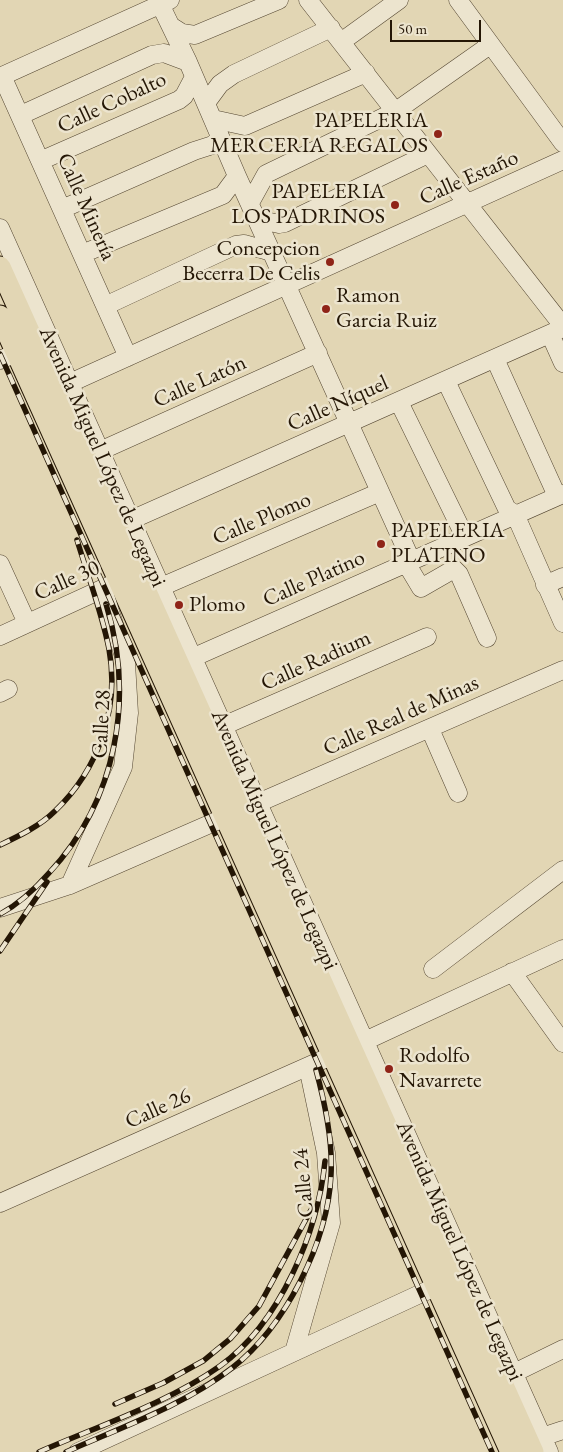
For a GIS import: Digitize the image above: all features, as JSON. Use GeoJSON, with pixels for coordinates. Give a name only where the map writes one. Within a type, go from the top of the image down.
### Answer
{"type":"FeatureCollection","features":[{"type":"Feature","properties":{"kind":"main road","name":"Avenida Miguel López de Legazpi"},"geometry":{"type":"LineString","coordinates":[[0,267],[25,349]]}},
{"type":"Feature","properties":{"kind":"main road","name":"Avenida Miguel López de Legazpi"},"geometry":{"type":"LineString","coordinates":[[0,316],[54,390],[128,577],[243,810],[453,1279],[541,1447]]}},
{"type":"Feature","properties":{"kind":"main road","name":"Avenida Miguel López de Legazpi"},"geometry":{"type":"LineString","coordinates":[[453,1279],[511,1452]]}},
{"type":"Feature","properties":{"kind":"street"},"geometry":{"type":"LineString","coordinates":[[171,26],[182,33],[195,35],[279,0]]}},
{"type":"Feature","properties":{"kind":"street"},"geometry":{"type":"LineString","coordinates":[[308,0],[468,203],[559,330],[563,363]]}},
{"type":"Feature","properties":{"kind":"street"},"geometry":{"type":"LineString","coordinates":[[209,111],[220,84],[234,74],[336,35],[399,0]]}},
{"type":"Feature","properties":{"kind":"street"},"geometry":{"type":"LineString","coordinates":[[458,0],[563,143]]}},
{"type":"Feature","properties":{"kind":"street"},"geometry":{"type":"LineString","coordinates":[[1,76],[165,2],[171,26],[380,492],[408,562],[421,588],[454,569],[459,574],[487,638]]}},
{"type":"Feature","properties":{"kind":"street"},"geometry":{"type":"LineString","coordinates":[[253,211],[261,179],[266,174],[396,111],[490,45]]}},
{"type":"Feature","properties":{"kind":"street"},"geometry":{"type":"LineString","coordinates":[[21,115],[152,55],[164,54],[191,69]]}},
{"type":"Feature","properties":{"kind":"street","name":"Calle Cobalto"},"geometry":{"type":"LineString","coordinates":[[40,161],[179,100],[184,96],[191,69]]}},
{"type":"Feature","properties":{"kind":"street"},"geometry":{"type":"LineString","coordinates":[[209,111],[245,126],[366,73]]}},
{"type":"Feature","properties":{"kind":"street","name":"Calle Minería"},"geometry":{"type":"LineString","coordinates":[[1,76],[21,115],[128,357]]}},
{"type":"Feature","properties":{"kind":"street"},"geometry":{"type":"LineString","coordinates":[[62,209],[194,151],[222,142]]}},
{"type":"Feature","properties":{"kind":"street"},"geometry":{"type":"LineString","coordinates":[[253,211],[279,224],[286,223],[428,154]]}},
{"type":"Feature","properties":{"kind":"street","name":"Calle Estaño"},"geometry":{"type":"LineString","coordinates":[[54,390],[563,160]]}},
{"type":"Feature","properties":{"kind":"street"},"geometry":{"type":"LineString","coordinates":[[82,254],[223,195],[237,176]]}},
{"type":"Feature","properties":{"kind":"street","name":"Avenida Miguel López de Legazpi"},"geometry":{"type":"LineString","coordinates":[[0,228],[25,349]]}},
{"type":"Feature","properties":{"kind":"street"},"geometry":{"type":"LineString","coordinates":[[105,306],[236,245],[244,244],[272,252]]}},
{"type":"Feature","properties":{"kind":"street","name":"Calle Níquel"},"geometry":{"type":"LineString","coordinates":[[131,520],[559,330]]}},
{"type":"Feature","properties":{"kind":"street","name":"Calle Latón"},"geometry":{"type":"LineString","coordinates":[[100,451],[318,353]]}},
{"type":"Feature","properties":{"kind":"street"},"geometry":{"type":"LineString","coordinates":[[496,359],[560,495]]}},
{"type":"Feature","properties":{"kind":"street"},"geometry":{"type":"LineString","coordinates":[[446,381],[507,509],[515,514],[563,623]]}},
{"type":"Feature","properties":{"kind":"street","name":"Avenida Miguel López de Legazpi"},"geometry":{"type":"LineString","coordinates":[[54,390],[100,451],[131,520],[128,577],[161,587],[223,726],[243,810]]}},
{"type":"Feature","properties":{"kind":"street"},"geometry":{"type":"LineString","coordinates":[[399,402],[465,537]]}},
{"type":"Feature","properties":{"kind":"street","name":"Calle Plomo"},"geometry":{"type":"LineString","coordinates":[[161,587],[380,492]]}},
{"type":"Feature","properties":{"kind":"street","name":"Calle Platino"},"geometry":{"type":"LineString","coordinates":[[192,658],[560,495]]}},
{"type":"Feature","properties":{"kind":"street"},"geometry":{"type":"LineString","coordinates":[[0,564],[27,623]]}},
{"type":"Feature","properties":{"kind":"street","name":"Calle 30"},"geometry":{"type":"LineString","coordinates":[[0,636],[128,577]]}},
{"type":"Feature","properties":{"kind":"street","name":"Calle 28"},"geometry":{"type":"LineString","coordinates":[[70,885],[124,767],[129,713],[126,663],[128,577]]}},
{"type":"Feature","properties":{"kind":"street"},"geometry":{"type":"LineString","coordinates":[[545,585],[563,577]]}},
{"type":"Feature","properties":{"kind":"street","name":"Calle Radium"},"geometry":{"type":"LineString","coordinates":[[223,726],[427,637]]}},
{"type":"Feature","properties":{"kind":"street","name":"Calle Real de Minas"},"geometry":{"type":"LineString","coordinates":[[243,810],[563,670]]}},
{"type":"Feature","properties":{"kind":"street"},"geometry":{"type":"LineString","coordinates":[[430,729],[458,793]]}},
{"type":"Feature","properties":{"kind":"street"},"geometry":{"type":"LineString","coordinates":[[0,908],[70,885],[243,810]]}},
{"type":"Feature","properties":{"kind":"street"},"geometry":{"type":"LineString","coordinates":[[433,969],[563,870]]}},
{"type":"Feature","properties":{"kind":"street","name":"Calle 26"},"geometry":{"type":"LineString","coordinates":[[0,1203],[308,1067],[563,949]]}},
{"type":"Feature","properties":{"kind":"street"},"geometry":{"type":"LineString","coordinates":[[512,972],[563,1043]]}},
{"type":"Feature","properties":{"kind":"street","name":"Calle 24"},"geometry":{"type":"LineString","coordinates":[[294,1352],[331,1223],[326,1153],[308,1067]]}},
{"type":"Feature","properties":{"kind":"street"},"geometry":{"type":"LineString","coordinates":[[78,1452],[453,1279]]}},
{"type":"Feature","properties":{"kind":"street","name":"Avenida Miguel López de Legazpi"},"geometry":{"type":"LineString","coordinates":[[453,1279],[514,1373],[541,1447]]}},
{"type":"Feature","properties":{"kind":"street"},"geometry":{"type":"LineString","coordinates":[[514,1373],[563,1349]]}},
{"type":"Feature","properties":{"kind":"street"},"geometry":{"type":"LineString","coordinates":[[541,1447],[563,1430]]}},
{"type":"Feature","properties":{"kind":"railway"},"geometry":{"type":"LineString","coordinates":[[0,354],[492,1452]]}},
{"type":"Feature","properties":{"kind":"railway"},"geometry":{"type":"LineString","coordinates":[[0,845],[36,826],[55,811],[70,795],[94,758],[108,716],[112,672],[109,649],[99,608],[77,540]]}},
{"type":"Feature","properties":{"kind":"railway"},"geometry":{"type":"LineString","coordinates":[[0,914],[14,906],[32,890],[49,873],[72,844],[91,813],[105,780],[114,746],[119,711],[119,675],[115,639],[106,604]]}},
{"type":"Feature","properties":{"kind":"railway"},"geometry":{"type":"LineString","coordinates":[[0,951],[47,882]]}},
{"type":"Feature","properties":{"kind":"railway"},"geometry":{"type":"LineString","coordinates":[[66,1452],[173,1405],[213,1381],[232,1368],[251,1351],[286,1307],[312,1255],[322,1228],[328,1201],[331,1175],[330,1135],[316,1070]]}},
{"type":"Feature","properties":{"kind":"railway"},"geometry":{"type":"LineString","coordinates":[[39,1452],[179,1391],[220,1366],[241,1348],[261,1326],[278,1301],[305,1246],[321,1188],[325,1161]]}},
{"type":"Feature","properties":{"kind":"railway"},"geometry":{"type":"LineString","coordinates":[[115,1404],[163,1383],[203,1361],[231,1338],[259,1306],[311,1210]]}},
{"type":"Feature","properties":{"kind":"place","name":"PAPELERIA MERCERIA REGALOS"},"geometry":{"type":"Point","coordinates":[438,134]}},
{"type":"Feature","properties":{"kind":"place","name":"PAPELERIA LOS PADRINOS"},"geometry":{"type":"Point","coordinates":[395,205]}},
{"type":"Feature","properties":{"kind":"place","name":"Concepcion Becerra De Celis"},"geometry":{"type":"Point","coordinates":[330,262]}},
{"type":"Feature","properties":{"kind":"place","name":"Ramon Garcia Ruiz"},"geometry":{"type":"Point","coordinates":[326,309]}},
{"type":"Feature","properties":{"kind":"place","name":"PAPELERIA PLATINO"},"geometry":{"type":"Point","coordinates":[381,544]}},
{"type":"Feature","properties":{"kind":"place","name":"Plomo"},"geometry":{"type":"Point","coordinates":[179,605]}},
{"type":"Feature","properties":{"kind":"place","name":"Rodolfo Navarrete"},"geometry":{"type":"Point","coordinates":[389,1069]}}]}
